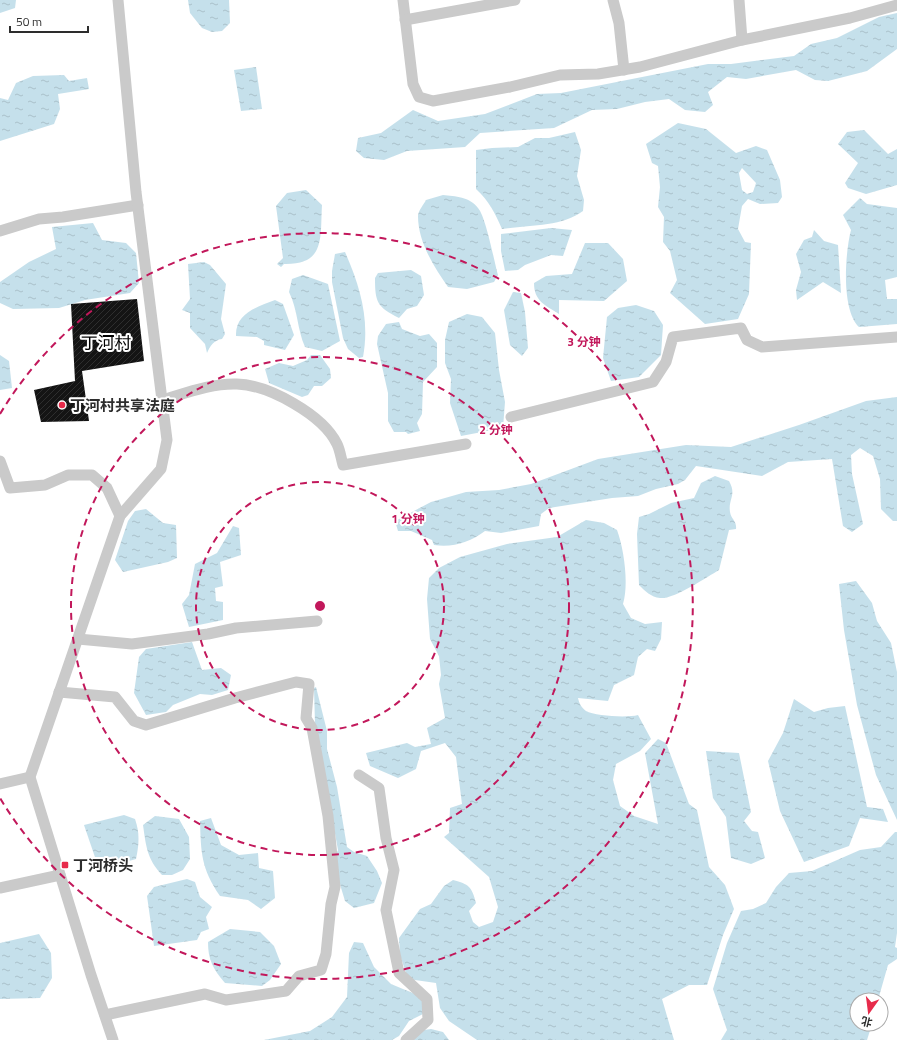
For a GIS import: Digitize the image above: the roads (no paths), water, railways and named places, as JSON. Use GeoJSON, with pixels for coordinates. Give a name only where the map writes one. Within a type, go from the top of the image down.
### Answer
{"type":"FeatureCollection","features":[{"type":"Feature","properties":{"kind":"street"},"geometry":{"type":"LineString","coordinates":[[113,1040],[30,777],[120,516],[161,469],[167,440],[138,205],[118,0]]}},
{"type":"Feature","properties":{"kind":"street"},"geometry":{"type":"LineString","coordinates":[[403,0],[413,84],[419,97],[433,102],[510,87],[560,75],[598,74],[640,67],[742,40],[850,18],[897,5]]}},
{"type":"Feature","properties":{"kind":"street"},"geometry":{"type":"LineString","coordinates":[[405,20],[515,0]]}},
{"type":"Feature","properties":{"kind":"street"},"geometry":{"type":"LineString","coordinates":[[613,0],[619,23],[624,70]]}},
{"type":"Feature","properties":{"kind":"street"},"geometry":{"type":"LineString","coordinates":[[739,0],[742,40]]}},
{"type":"Feature","properties":{"kind":"street"},"geometry":{"type":"LineString","coordinates":[[0,231],[38,219],[63,217],[138,205]]}},
{"type":"Feature","properties":{"kind":"street"},"geometry":{"type":"LineString","coordinates":[[511,417],[653,382],[666,362],[673,337],[741,328],[747,340],[762,347],[897,336]]}},
{"type":"Feature","properties":{"kind":"street"},"geometry":{"type":"LineString","coordinates":[[162,400],[210,386],[238,384],[259,389],[282,398],[308,412],[326,428],[337,444],[343,465],[466,444]]}},
{"type":"Feature","properties":{"kind":"street"},"geometry":{"type":"LineString","coordinates":[[0,461],[10,488],[45,485],[68,474],[92,475],[107,488],[120,516]]}},
{"type":"Feature","properties":{"kind":"street"},"geometry":{"type":"LineString","coordinates":[[78,639],[132,644],[208,634],[236,628],[317,621]]}},
{"type":"Feature","properties":{"kind":"street"},"geometry":{"type":"LineString","coordinates":[[59,692],[115,697],[134,721],[146,725],[235,698],[296,682],[309,684],[306,718],[312,728],[328,816],[335,887],[331,904],[326,954],[320,970],[299,976],[286,991],[226,1000],[205,994],[105,1015]]}},
{"type":"Feature","properties":{"kind":"street"},"geometry":{"type":"LineString","coordinates":[[359,775],[379,788],[386,838],[394,870],[386,910],[399,973],[427,999],[428,1020],[406,1040]]}},
{"type":"Feature","properties":{"kind":"street"},"geometry":{"type":"LineString","coordinates":[[0,784],[30,777]]}},
{"type":"Feature","properties":{"kind":"street"},"geometry":{"type":"LineString","coordinates":[[0,888],[60,875]]}},
{"type":"Feature","properties":{"kind":"water"},"geometry":{"type":"Polygon","coordinates":[[[0,0],[16,0],[15,8],[0,13],[0,0]]]}},
{"type":"Feature","properties":{"kind":"water"},"geometry":{"type":"Polygon","coordinates":[[[188,0],[229,0],[230,23],[222,31],[212,32],[202,28],[190,13],[188,0]]]}},
{"type":"Feature","properties":{"kind":"water"},"geometry":{"type":"Polygon","coordinates":[[[897,13],[897,49],[867,71],[828,81],[815,80],[796,70],[746,79],[727,77],[708,92],[713,105],[705,112],[685,110],[669,99],[645,102],[617,109],[592,110],[554,128],[480,133],[465,147],[407,151],[384,160],[364,158],[356,151],[358,138],[381,133],[413,110],[438,121],[485,114],[537,94],[561,93],[708,64],[731,64],[794,56],[811,44],[837,38],[879,17],[897,13]]]}},
{"type":"Feature","properties":{"kind":"water"},"geometry":{"type":"Polygon","coordinates":[[[256,67],[262,109],[241,111],[234,70],[256,67]]]}},
{"type":"Feature","properties":{"kind":"water"},"geometry":{"type":"Polygon","coordinates":[[[64,75],[69,81],[87,78],[89,89],[58,94],[60,109],[54,124],[0,141],[0,98],[8,100],[16,83],[33,76],[64,75]]]}},
{"type":"Feature","properties":{"kind":"water"},"geometry":{"type":"Polygon","coordinates":[[[678,123],[706,129],[736,153],[756,146],[767,150],[780,180],[782,197],[778,203],[760,204],[748,199],[742,206],[738,229],[745,242],[751,243],[749,294],[738,319],[705,324],[670,293],[677,280],[670,251],[663,242],[664,217],[658,207],[660,187],[658,166],[652,163],[646,144],[678,123]],[[742,168],[739,173],[742,190],[747,194],[753,192],[756,183],[742,168]]]}},
{"type":"Feature","properties":{"kind":"water"},"geometry":{"type":"Polygon","coordinates":[[[864,130],[888,154],[897,149],[897,185],[866,194],[848,188],[845,183],[858,163],[838,144],[847,132],[864,130]]]}},
{"type":"Feature","properties":{"kind":"water"},"geometry":{"type":"Polygon","coordinates":[[[575,132],[581,150],[577,176],[584,200],[583,211],[575,216],[555,223],[502,229],[485,198],[476,189],[476,150],[518,147],[535,138],[549,138],[575,132]]]}},
{"type":"Feature","properties":{"kind":"water"},"geometry":{"type":"Polygon","coordinates":[[[306,190],[322,205],[318,247],[314,254],[307,260],[298,263],[284,264],[281,267],[277,264],[283,258],[276,206],[287,193],[306,190]]]}},
{"type":"Feature","properties":{"kind":"water"},"geometry":{"type":"Polygon","coordinates":[[[443,195],[467,199],[475,204],[481,213],[487,229],[498,275],[494,282],[467,289],[448,287],[432,263],[421,235],[418,214],[426,200],[443,195]]]}},
{"type":"Feature","properties":{"kind":"water"},"geometry":{"type":"Polygon","coordinates":[[[860,198],[867,204],[897,208],[897,277],[885,280],[887,299],[897,299],[897,324],[859,327],[853,319],[849,308],[846,266],[851,230],[843,215],[860,198]]]}},
{"type":"Feature","properties":{"kind":"water"},"geometry":{"type":"Polygon","coordinates":[[[93,223],[102,240],[126,243],[136,253],[139,283],[130,293],[85,300],[59,308],[13,309],[0,303],[0,282],[29,262],[56,249],[52,227],[93,223]]]}},
{"type":"Feature","properties":{"kind":"water"},"geometry":{"type":"Polygon","coordinates":[[[551,228],[572,230],[563,256],[551,255],[525,265],[518,270],[505,271],[501,251],[501,234],[551,228]]]}},
{"type":"Feature","properties":{"kind":"water"},"geometry":{"type":"Polygon","coordinates":[[[814,230],[824,241],[838,245],[841,293],[823,282],[797,300],[796,290],[801,272],[796,254],[804,240],[812,237],[814,230]]]}},
{"type":"Feature","properties":{"kind":"water"},"geometry":{"type":"Polygon","coordinates":[[[585,243],[608,243],[623,259],[627,281],[604,301],[559,300],[559,314],[541,302],[534,289],[534,283],[546,276],[572,274],[585,243]]]}},
{"type":"Feature","properties":{"kind":"water"},"geometry":{"type":"Polygon","coordinates":[[[345,252],[359,290],[364,316],[365,343],[363,357],[359,358],[348,349],[343,338],[332,282],[335,254],[345,252]]]}},
{"type":"Feature","properties":{"kind":"water"},"geometry":{"type":"Polygon","coordinates":[[[204,262],[210,265],[226,284],[221,319],[225,334],[222,339],[217,341],[209,348],[207,353],[205,344],[190,328],[190,313],[182,310],[190,299],[188,264],[204,262]]]}},
{"type":"Feature","properties":{"kind":"water"},"geometry":{"type":"Polygon","coordinates":[[[411,270],[421,276],[424,295],[417,306],[407,309],[399,318],[382,307],[379,303],[376,293],[375,278],[378,273],[411,270]]]}},
{"type":"Feature","properties":{"kind":"water"},"geometry":{"type":"Polygon","coordinates":[[[303,275],[328,284],[340,341],[322,351],[305,347],[289,292],[292,279],[303,275]]]}},
{"type":"Feature","properties":{"kind":"water"},"geometry":{"type":"Polygon","coordinates":[[[513,292],[521,293],[525,312],[528,348],[522,356],[510,345],[504,310],[513,292]]]}},
{"type":"Feature","properties":{"kind":"water"},"geometry":{"type":"Polygon","coordinates":[[[275,300],[283,304],[294,335],[285,350],[264,345],[264,341],[257,337],[236,336],[239,322],[243,316],[254,308],[275,300]]]}},
{"type":"Feature","properties":{"kind":"water"},"geometry":{"type":"Polygon","coordinates":[[[636,305],[654,311],[663,325],[661,355],[639,377],[611,381],[603,358],[607,317],[618,308],[636,305]]]}},
{"type":"Feature","properties":{"kind":"water"},"geometry":{"type":"Polygon","coordinates":[[[467,314],[482,317],[495,333],[499,370],[505,402],[503,428],[461,436],[450,403],[451,379],[445,363],[445,340],[449,322],[467,314]]]}},
{"type":"Feature","properties":{"kind":"water"},"geometry":{"type":"Polygon","coordinates":[[[399,322],[402,329],[420,336],[429,334],[437,343],[437,367],[423,382],[422,414],[417,423],[420,431],[408,434],[406,432],[394,432],[388,421],[388,393],[377,344],[378,336],[386,324],[399,322]]]}},
{"type":"Feature","properties":{"kind":"water"},"geometry":{"type":"Polygon","coordinates":[[[0,355],[9,361],[12,388],[0,390],[0,355]]]}},
{"type":"Feature","properties":{"kind":"water"},"geometry":{"type":"Polygon","coordinates":[[[311,355],[320,355],[330,369],[331,378],[322,386],[314,386],[308,395],[302,397],[269,383],[265,369],[279,363],[293,366],[307,360],[311,355]]]}},
{"type":"Feature","properties":{"kind":"water"},"geometry":{"type":"Polygon","coordinates":[[[897,397],[897,521],[893,521],[881,509],[880,479],[873,456],[860,448],[851,455],[852,474],[863,524],[852,532],[843,526],[832,459],[788,462],[762,476],[696,466],[685,480],[678,484],[656,489],[638,496],[612,498],[549,508],[541,514],[539,526],[501,533],[485,531],[467,541],[448,546],[434,545],[432,540],[411,531],[398,531],[395,521],[431,502],[466,492],[499,490],[531,484],[598,459],[686,445],[731,447],[866,401],[897,397]]]}},
{"type":"Feature","properties":{"kind":"water"},"geometry":{"type":"Polygon","coordinates":[[[715,476],[729,481],[732,490],[730,512],[736,526],[736,529],[729,530],[719,570],[681,592],[666,598],[651,595],[639,585],[637,534],[639,517],[649,514],[671,503],[694,498],[701,483],[715,476]]]}},
{"type":"Feature","properties":{"kind":"water"},"geometry":{"type":"Polygon","coordinates":[[[146,509],[163,523],[176,525],[177,558],[168,562],[123,572],[115,560],[128,521],[135,511],[146,509]]]}},
{"type":"Feature","properties":{"kind":"water"},"geometry":{"type":"Polygon","coordinates":[[[586,520],[604,523],[617,530],[622,547],[626,577],[623,604],[631,618],[645,624],[662,622],[661,639],[655,651],[647,649],[638,657],[634,675],[614,685],[608,701],[578,698],[579,702],[586,711],[590,713],[619,716],[638,715],[651,739],[640,751],[616,764],[613,780],[620,806],[634,816],[658,824],[645,753],[658,739],[666,743],[689,804],[697,810],[709,867],[725,885],[734,909],[723,935],[707,985],[689,985],[662,999],[674,1040],[477,1040],[449,1021],[440,1008],[436,983],[408,979],[400,955],[399,938],[420,909],[431,904],[444,886],[453,880],[463,883],[469,887],[473,893],[476,903],[469,911],[473,922],[479,927],[493,922],[498,907],[489,877],[444,837],[449,833],[450,808],[462,804],[456,757],[445,743],[421,751],[416,769],[398,778],[370,766],[366,753],[407,743],[415,747],[431,744],[427,728],[445,718],[439,684],[441,675],[439,656],[430,639],[427,599],[429,578],[439,568],[460,557],[507,544],[557,537],[586,520]]]}},
{"type":"Feature","properties":{"kind":"water"},"geometry":{"type":"Polygon","coordinates":[[[233,526],[239,528],[241,555],[220,562],[223,586],[215,588],[216,601],[223,602],[223,620],[189,627],[182,604],[189,595],[195,564],[217,553],[233,526]]]}},
{"type":"Feature","properties":{"kind":"water"},"geometry":{"type":"Polygon","coordinates":[[[856,581],[872,603],[877,621],[891,643],[897,672],[897,820],[876,775],[857,705],[844,630],[839,584],[856,581]]]}},
{"type":"Feature","properties":{"kind":"water"},"geometry":{"type":"Polygon","coordinates":[[[192,642],[202,670],[221,668],[231,675],[228,690],[212,695],[200,694],[173,705],[166,712],[146,715],[134,693],[139,657],[146,649],[192,642]]]}},
{"type":"Feature","properties":{"kind":"water"},"geometry":{"type":"Polygon","coordinates":[[[316,687],[327,731],[327,749],[337,787],[347,847],[354,852],[367,856],[377,871],[382,883],[374,903],[354,908],[345,901],[333,861],[338,850],[315,724],[314,688],[316,687]]]}},
{"type":"Feature","properties":{"kind":"water"},"geometry":{"type":"Polygon","coordinates":[[[794,699],[814,712],[828,708],[845,706],[867,807],[883,809],[888,822],[860,818],[849,846],[804,862],[780,811],[768,761],[783,733],[794,699]]]}},
{"type":"Feature","properties":{"kind":"water"},"geometry":{"type":"Polygon","coordinates":[[[706,751],[739,753],[751,812],[744,821],[752,831],[758,832],[765,858],[751,864],[731,858],[726,817],[713,798],[706,751]]]}},
{"type":"Feature","properties":{"kind":"water"},"geometry":{"type":"Polygon","coordinates":[[[124,815],[135,819],[137,824],[138,849],[136,859],[115,865],[98,866],[84,825],[124,815]]]}},
{"type":"Feature","properties":{"kind":"water"},"geometry":{"type":"Polygon","coordinates":[[[155,816],[179,819],[189,837],[190,859],[183,870],[172,875],[162,875],[153,863],[148,852],[143,825],[155,816]]]}},
{"type":"Feature","properties":{"kind":"water"},"geometry":{"type":"Polygon","coordinates":[[[211,818],[221,845],[239,855],[258,853],[259,868],[273,871],[275,898],[261,909],[248,900],[220,896],[209,877],[203,860],[200,821],[211,818]]]}},
{"type":"Feature","properties":{"kind":"water"},"geometry":{"type":"Polygon","coordinates":[[[895,832],[897,832],[897,933],[895,947],[897,948],[897,959],[888,965],[880,992],[849,992],[849,1032],[870,1032],[867,1040],[721,1040],[727,1030],[713,989],[727,943],[741,911],[753,909],[766,903],[776,887],[789,873],[812,871],[860,850],[881,847],[895,832]]]}},
{"type":"Feature","properties":{"kind":"water"},"geometry":{"type":"Polygon","coordinates":[[[187,879],[195,882],[200,897],[212,907],[206,917],[209,929],[201,932],[197,940],[154,946],[147,896],[154,887],[187,879]]]}},
{"type":"Feature","properties":{"kind":"water"},"geometry":{"type":"Polygon","coordinates":[[[230,929],[260,932],[274,946],[281,964],[270,980],[262,986],[225,983],[214,969],[210,959],[208,942],[230,929]]]}},
{"type":"Feature","properties":{"kind":"water"},"geometry":{"type":"Polygon","coordinates":[[[39,934],[51,953],[52,978],[40,998],[0,999],[0,943],[39,934]]]}},
{"type":"Feature","properties":{"kind":"water"},"geometry":{"type":"Polygon","coordinates":[[[354,942],[363,943],[374,967],[391,984],[427,999],[429,1011],[409,1021],[399,1036],[392,1040],[264,1040],[310,1031],[332,1017],[347,997],[349,953],[354,942]]]}},
{"type":"Feature","properties":{"kind":"water"},"geometry":{"type":"Polygon","coordinates":[[[431,1029],[443,1032],[449,1040],[413,1040],[417,1031],[431,1029]]]}},
{"type":"Feature","properties":{"kind":"place","name":"丁河村共享法庭"},"geometry":{"type":"Point","coordinates":[62,405]}},
{"type":"Feature","properties":{"kind":"place","name":"丁河桥头"},"geometry":{"type":"Point","coordinates":[65,865]}},
{"type":"Feature","properties":{"kind":"district","name":"丁河村"},"geometry":{"type":"Point","coordinates":[106,343]}}]}
